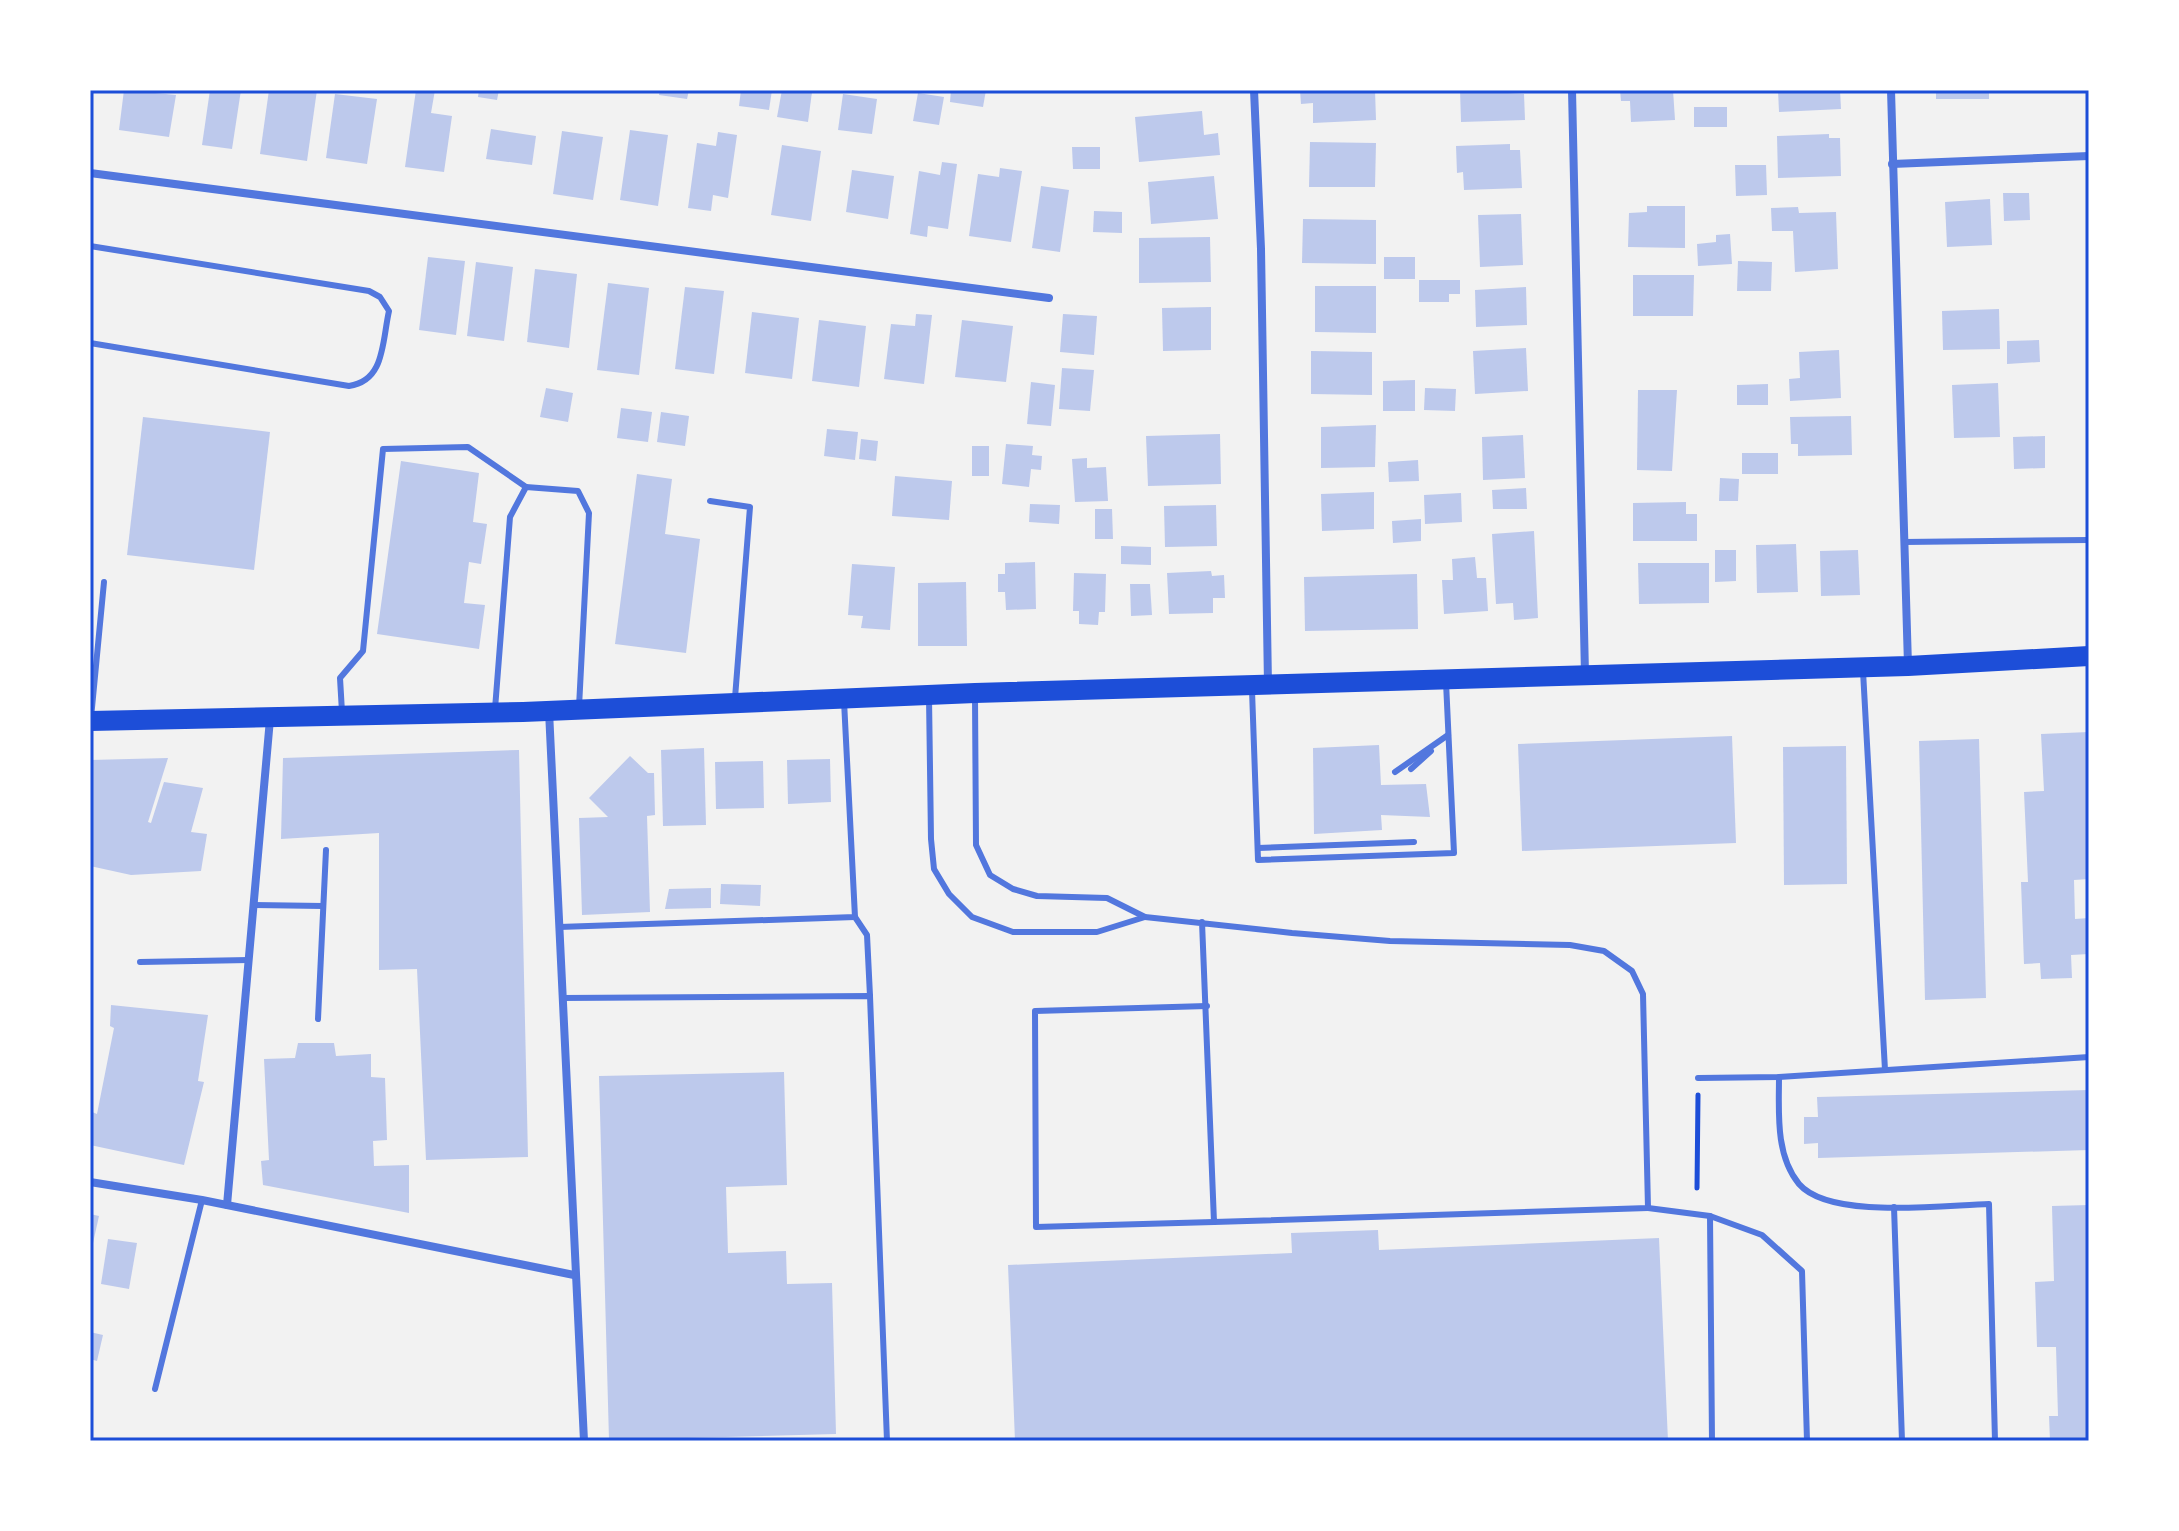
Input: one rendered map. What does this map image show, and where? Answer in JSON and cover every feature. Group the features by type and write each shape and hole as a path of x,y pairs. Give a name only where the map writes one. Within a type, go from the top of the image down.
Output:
{"main road":[{"path":"90,721 494,713 975,693 1908,666 2089,656"}],"street":[{"path":"1254,90 1261,249 1260,686"},
{"path":"1572,90 1585,675"},
{"path":"1891,90 1908,666"},
{"path":"1892,164 2089,156"},
{"path":"90,173 1049,298"},
{"path":"549,711 584,1441"},
{"path":"227,1205 270,719"},
{"path":"90,1182 202,1200 574,1275"}],"lane":[{"path":"90,246 369,291 380,297 389,311 376,374 365,384 349,386 90,343"},
{"path":"342,717 340,678 363,651 383,449 468,447 526,487 578,491 589,513 579,710"},
{"path":"494,713 510,517 526,487"},
{"path":"710,501 750,507 734,704"},
{"path":"1904,542 2089,540"},
{"path":"90,721 104,582"},
{"path":"1863,667 1885,1070"},
{"path":"1260,686 1258,860 1454,853 1446,680"},
{"path":"975,693 976,845 990,875 1013,889 1037,896 1107,898 1145,917 1348,938 1570,945 1604,951 1632,971 1643,994 1648,1208"},
{"path":"929,697 934,869 949,894 972,917 1013,932 1097,932 1145,917"},
{"path":"844,700 855,917 867,935 887,1441"},
{"path":"1411,769 1448,735"},
{"path":"1395,772 1448,735"},
{"path":"1258,848 1414,842"},
{"path":"318,1019 326,850"},
{"path":"254,905 323,906"},
{"path":"559,927 855,917"},
{"path":"1202,922 1214,1222"},
{"path":"140,962 249,960"},
{"path":"562,998 870,996"},
{"path":"1207,1006 1035,1011 1036,1227 1648,1208 1710,1216 1762,1235 1802,1271 1807,1441"},
{"path":"1698,1078 1779,1077 2089,1057"},
{"path":"1779,1077 1780,1141 1799,1184 1829,1201 1863,1208 1989,1204 1995,1441"},
{"path":"155,1389 202,1200"},
{"path":"1894,1207 1902,1441"},
{"path":"1710,1216 1712,1441"}],"path":[{"path":"1697,1188 1698,1078"}],"building":[{"path":"124,90 176,95 169,137 119,130"},
{"path":"210,90 241,90 232,149 202,145"},
{"path":"269,90 317,90 307,161 260,154"},
{"path":"416,90 435,90 431,113 452,116 444,172 405,167"},
{"path":"479,90 499,90 497,100 478,97"},
{"path":"660,90 689,90 687,99 659,95"},
{"path":"741,90 772,90 769,110 739,106"},
{"path":"782,90 812,92 808,122 777,117"},
{"path":"951,90 986,90 983,107 950,102"},
{"path":"1300,90 1375,90 1376,120 1313,123 1313,103 1301,104"},
{"path":"1460,90 1524,94 1525,120 1461,122"},
{"path":"1620,90 1673,90 1675,120 1631,122 1630,101 1621,101"},
{"path":"1778,90 1840,90 1841,109 1779,112"},
{"path":"1936,90 1989,90 1989,99 1936,99"},
{"path":"918,93 944,97 939,125 913,121"},
{"path":"335,94 377,99 367,164 326,158"},
{"path":"843,94 877,99 872,134 838,130"},
{"path":"1694,107 1727,107 1727,127 1694,127"},
{"path":"1202,111 1204,135 1218,133 1220,155 1139,162 1135,117"},
{"path":"491,129 536,136 532,165 486,159"},
{"path":"630,130 668,135 658,206 620,200"},
{"path":"562,131 603,137 593,200 553,194"},
{"path":"718,132 737,135 728,198 713,195 711,211 688,208 697,143 716,146"},
{"path":"1829,134 1829,138 1840,138 1841,176 1778,178 1777,136"},
{"path":"1310,142 1376,143 1375,187 1309,187"},
{"path":"1510,144 1510,150 1520,150 1522,188 1464,190 1463,172 1457,173 1456,146"},
{"path":"782,145 821,151 811,221 771,215"},
{"path":"1072,147 1100,147 1100,169 1073,169"},
{"path":"942,162 957,164 948,229 928,226 927,237 910,234 919,171 940,175"},
{"path":"1735,165 1766,165 1767,195 1736,196"},
{"path":"1000,168 1022,171 1011,242 969,236 978,174 999,177"},
{"path":"852,170 894,176 888,219 846,212"},
{"path":"1214,176 1218,219 1151,224 1148,182"},
{"path":"1041,186 1069,190 1060,252 1032,248"},
{"path":"2003,193 2029,193 2030,220 2004,221"},
{"path":"1990,199 1992,245 1947,247 1945,202"},
{"path":"1647,206 1685,206 1685,248 1628,247 1629,213 1647,212"},
{"path":"1798,207 1799,213 1836,212 1838,269 1795,272 1793,231 1772,231 1771,208"},
{"path":"1094,211 1122,212 1122,233 1093,232"},
{"path":"1521,214 1523,265 1480,267 1478,215"},
{"path":"1303,219 1376,220 1376,264 1302,263"},
{"path":"1730,234 1732,264 1698,266 1697,244 1716,242 1716,235"},
{"path":"1210,237 1211,282 1139,283 1139,238"},
{"path":"428,257 465,261 456,335 419,330"},
{"path":"1384,257 1415,257 1415,279 1384,279"},
{"path":"1738,261 1772,262 1771,291 1737,291"},
{"path":"476,262 513,267 504,341 467,336"},
{"path":"535,269 577,274 569,348 527,342"},
{"path":"1633,275 1694,275 1693,316 1633,316"},
{"path":"1419,280 1460,280 1460,294 1449,294 1449,302 1419,302"},
{"path":"608,283 649,288 639,375 597,370"},
{"path":"1315,286 1376,286 1376,333 1315,332"},
{"path":"685,287 724,291 714,374 675,369"},
{"path":"1526,287 1527,325 1476,327 1475,290"},
{"path":"1211,307 1211,350 1163,351 1162,308"},
{"path":"1999,309 2000,349 1943,350 1942,311"},
{"path":"752,312 799,318 792,379 745,373"},
{"path":"916,314 932,315 924,384 884,379 891,324 915,326"},
{"path":"1063,314 1097,316 1094,355 1060,352"},
{"path":"819,320 866,326 859,387 812,381"},
{"path":"962,320 1013,326 1006,382 955,377"},
{"path":"2039,340 2040,362 2007,364 2007,341"},
{"path":"1526,348 1528,391 1475,394 1473,351"},
{"path":"1839,350 1841,398 1790,401 1789,379 1800,378 1799,352"},
{"path":"1311,351 1372,352 1372,395 1311,394"},
{"path":"1062,368 1094,370 1090,411 1059,409"},
{"path":"1415,380 1415,411 1383,411 1383,381"},
{"path":"1031,382 1055,385 1051,426 1027,424"},
{"path":"1998,383 2000,437 1954,438 1952,385"},
{"path":"1768,384 1768,405 1737,405 1737,385"},
{"path":"546,388 573,393 568,422 540,417"},
{"path":"1425,388 1456,389 1455,411 1424,410"},
{"path":"1638,390 1677,390 1672,471 1637,470"},
{"path":"621,408 652,412 648,442 617,438"},
{"path":"661,412 689,416 685,446 657,442"},
{"path":"1851,416 1852,455 1798,456 1798,444 1791,444 1790,417"},
{"path":"143,417 270,432 254,570 127,555"},
{"path":"1376,425 1375,467 1321,468 1321,427"},
{"path":"827,429 858,432 855,460 824,456"},
{"path":"1220,434 1221,484 1148,486 1146,436"},
{"path":"1523,435 1525,478 1483,480 1482,437"},
{"path":"2045,436 2045,468 2014,469 2013,437"},
{"path":"861,439 878,441 876,461 859,459"},
{"path":"1006,444 1033,446 1032,455 1042,456 1041,470 1031,469 1029,487 1002,484"},
{"path":"972,446 989,446 989,476 972,476"},
{"path":"1742,453 1778,453 1778,474 1742,474"},
{"path":"1087,458 1087,468 1106,467 1108,501 1075,502 1072,459"},
{"path":"1418,460 1419,481 1389,482 1388,462"},
{"path":"401,461 479,473 473,522 487,524 481,564 469,562 464,603 485,605 479,649 377,634"},
{"path":"637,474 672,479 665,534 700,539 686,653 615,644"},
{"path":"895,476 952,481 949,520 892,516"},
{"path":"1720,478 1739,479 1738,501 1719,501"},
{"path":"1526,488 1527,509 1493,509 1492,490"},
{"path":"1374,492 1374,529 1322,531 1321,494"},
{"path":"1461,493 1462,522 1425,524 1424,495"},
{"path":"1686,502 1686,514 1697,514 1697,541 1633,541 1633,503"},
{"path":"1030,504 1060,505 1059,524 1029,522"},
{"path":"1216,505 1217,546 1165,547 1164,506"},
{"path":"1095,509 1112,509 1113,539 1095,539"},
{"path":"1421,519 1421,541 1393,543 1392,521"},
{"path":"1534,531 1538,618 1514,620 1513,603 1496,604 1492,534"},
{"path":"1796,544 1798,592 1757,593 1756,545"},
{"path":"1121,546 1151,547 1151,565 1121,564"},
{"path":"1715,550 1736,550 1736,581 1715,582"},
{"path":"1858,550 1860,595 1821,596 1820,551"},
{"path":"1475,557 1477,578 1486,578 1488,611 1444,614 1442,580 1453,580 1452,559"},
{"path":"1035,562 1036,609 1006,610 1005,592 998,592 998,574 1005,574 1005,563"},
{"path":"1638,563 1709,563 1709,603 1639,604"},
{"path":"852,564 895,567 890,630 861,628 863,616 848,615"},
{"path":"1211,571 1212,576 1224,575 1225,598 1213,598 1213,613 1169,614 1167,573"},
{"path":"1074,573 1106,574 1105,612 1099,612 1098,625 1079,624 1079,611 1073,611"},
{"path":"1417,574 1418,629 1305,631 1304,577"},
{"path":"966,582 967,646 918,646 918,583"},
{"path":"1130,584 1150,584 1152,615 1131,616"},
{"path":"2089,732 2089,879 2074,880 2075,919 2089,918 2089,954 2071,955 2072,978 2041,979 2040,963 2024,964 2021,882 2028,882 2024,792 2044,791 2041,734"},
{"path":"1732,736 1736,843 1522,851 1518,744"},
{"path":"1979,739 1986,998 1925,1000 1919,741"},
{"path":"1379,745 1381,785 1426,784 1430,817 1381,815 1382,830 1314,834 1313,748"},
{"path":"1846,746 1847,884 1784,885 1783,747"},
{"path":"704,748 706,825 663,826 661,750"},
{"path":"519,750 528,1157 426,1160 417,969 379,970 379,833 281,839 283,758"},
{"path":"630,756 648,773 654,773 655,815 647,816 650,912 582,915 579,818 608,817 589,798"},
{"path":"168,758 148,822 151,823 164,782 203,788 191,832 207,834 201,871 131,875 90,866 90,760"},
{"path":"830,759 831,802 788,804 787,760"},
{"path":"763,761 764,808 716,809 715,762"},
{"path":"721,884 761,885 760,906 720,904"},
{"path":"711,888 711,908 665,909 669,889"},
{"path":"111,1005 208,1015 198,1081 204,1082 184,1165 90,1145 92,1112 97,1114 114,1028 110,1026"},
{"path":"298,1043 334,1043 336,1056 371,1054 371,1077 385,1078 387,1140 373,1141 374,1166 409,1165 409,1213 263,1185 261,1161 269,1160 264,1059 295,1058"},
{"path":"784,1072 787,1185 726,1187 728,1253 786,1251 787,1284 832,1283 836,1434 609,1440 599,1076"},
{"path":"2089,1090 2089,1150 1818,1158 1818,1143 1804,1144 1804,1117 1818,1117 1817,1097"},
{"path":"2089,1205 2089,1441 2050,1441 2049,1416 2058,1416 2056,1347 2037,1347 2035,1282 2054,1281 2052,1206"},
{"path":"90,1214 99,1216 91,1252 90,1252"},
{"path":"1378,1230 1379,1250 1659,1238 1668,1441 1015,1441 1008,1265 1292,1253 1291,1233"},
{"path":"108,1239 137,1243 129,1289 101,1284"},
{"path":"90,1332 103,1335 97,1361 90,1359"}]}
